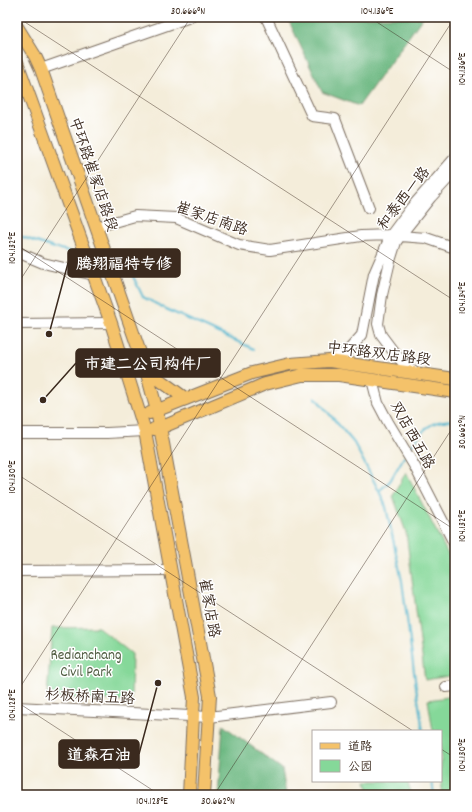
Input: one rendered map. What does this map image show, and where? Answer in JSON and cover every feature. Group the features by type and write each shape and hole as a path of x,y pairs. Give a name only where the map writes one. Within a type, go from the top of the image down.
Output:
{"main road":[{"name":"中环路崔家店路段","path":"17,27 35,56 41,69 146,370 160,428"},
{"path":"17,62 111,323 145,431 194,697 189,795"},
{"name":"中环路双店路段","path":"140,416 157,411 252,374 290,364 329,361 455,379"},
{"path":"146,370 186,399"},
{"name":"中环路双店路段","path":"145,431 160,428 265,384 302,375 339,375 455,392"},
{"name":"崔家店路","path":"160,428 210,696 204,795"}],"street":[{"path":"41,69 190,17"},
{"path":"266,17 312,116 335,119 369,208"},
{"name":"和泰西一路","path":"329,361 347,352 362,336 374,274 411,208 455,158"},
{"name":"和泰西一路","path":"420,375 404,365 381,335 378,324 382,294 396,242 396,236 455,170"},
{"name":"崔家店南路","path":"96,227 135,216 176,218 240,245 270,250 361,236 426,238 455,248"},
{"path":"17,252 42,263 93,272"},
{"path":"17,324 111,323"},
{"name":"双店西五路","path":"372,380 378,403 415,467 455,546"},
{"path":"17,433 107,433 145,431"},
{"path":"17,571 170,570"},
{"path":"209,717 330,702"},
{"name":"杉板桥南五路","path":"17,707 209,717"}],"green space":[{"path":"287,17 423,17 359,106 322,92"},
{"path":"406,472 455,568 455,675 425,680 406,532 393,496"},
{"name":"Redianchang Civil Park","path":"98,627 132,654 131,701 47,697 52,628"},
{"path":"455,696 455,795 443,795 441,782 442,730 433,730 428,700"},
{"path":"223,725 282,769 286,795 218,795"},
{"path":"366,782 407,782 412,795 370,795"}],"waterway":[{"path":"17,235 51,247 81,254"},
{"path":"91,256 103,259"},
{"path":"113,261 127,264 143,297 254,349"},
{"path":"315,397 354,443 386,507 402,581 423,730"},
{"path":"408,450 417,437 433,424 446,421 455,421"},
{"path":"379,491 390,481 404,457"},
{"path":"432,782 434,795"}],"place":[{"name":"腾翔福特专修","path":"49,334"},
{"name":"市建二公司构件厂","path":"43,400"},
{"name":"道森石油","path":"158,683"}]}
